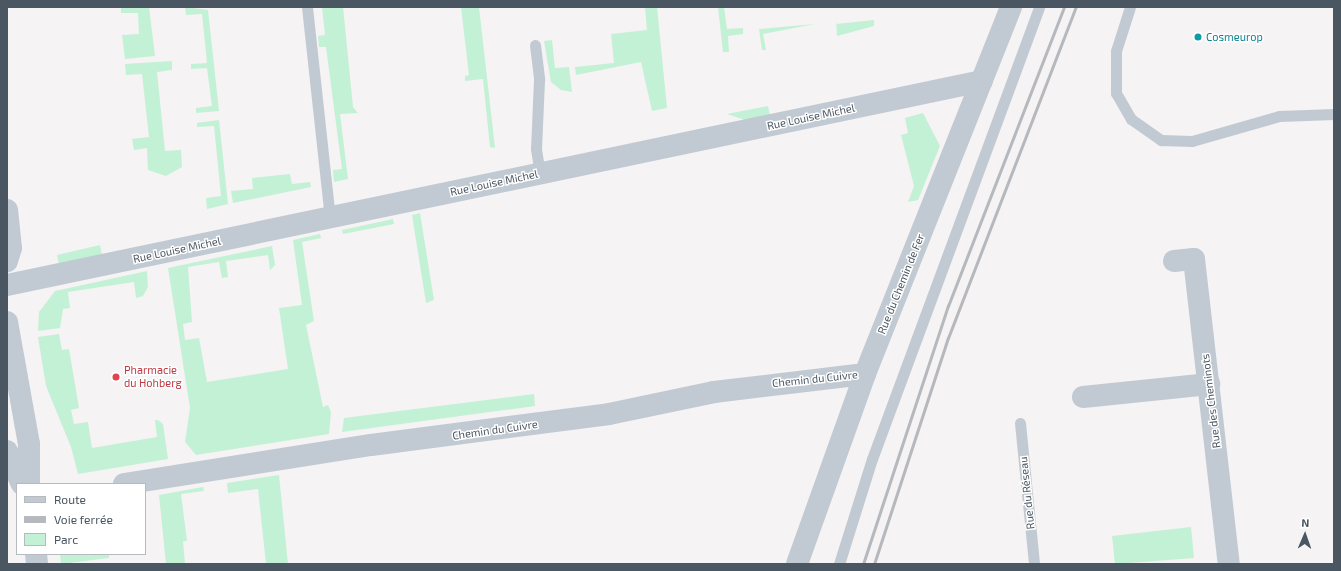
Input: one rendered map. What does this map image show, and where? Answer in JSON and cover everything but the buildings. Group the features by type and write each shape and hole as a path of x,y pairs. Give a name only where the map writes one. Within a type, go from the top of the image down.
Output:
{"street":[{"name":"Rue du Chemin de Fer","path":"796,564 865,374 1011,7"},
{"name":"Rue Louise Michel","path":"7,285 982,82"},
{"path":"7,210 11,248 7,261"},
{"name":"Rue des Cheminots","path":"1174,261 1194,259 1229,564"},
{"path":"7,322 29,444 29,483"},
{"name":"Chemin du Cuivre","path":"130,483 371,446 609,414 714,392 865,374"},
{"path":"1083,397 1209,384"},
{"path":"7,451 22,483"}],"lane":[{"path":"307,7 330,218"},
{"path":"839,564 872,459 1039,7"},
{"path":"1130,7 1116,51 1116,93 1131,119 1161,140 1192,141 1279,116 1334,114"},
{"path":"535,45 539,80 536,149 540,174"},
{"name":"Rue du Réseau","path":"1020,423 1034,564"}],"green space":[{"path":"121,7 149,7 155,56 125,59 122,35 139,34 138,13 121,13"},
{"path":"185,7 208,10 219,111 196,113 196,108 212,106 207,68 191,69 191,64 207,63 202,14 186,15"},
{"path":"322,7 343,7 353,107 358,113 340,114 348,179 334,182 333,170 342,169 326,47 319,47 318,36 325,35"},
{"path":"461,7 479,7 495,148 490,147 483,79 465,81 465,76 469,75"},
{"path":"645,7 657,7 667,108 652,111 641,62 576,75 575,67 614,63 611,34 647,30"},
{"path":"718,7 724,7 727,29 743,28 743,34 728,36 729,52 723,52"},
{"path":"874,20 874,26 837,36 836,24"},
{"path":"815,24 763,34 766,50 762,50 759,29"},
{"path":"552,40 555,68 569,67 572,92 561,90 551,82 544,41"},
{"path":"172,61 172,70 157,72 165,151 181,150 182,167 166,176 148,170 147,148 134,150 132,139 149,137 142,74 126,75 125,64"},
{"path":"768,106 770,115 745,120 727,114"},
{"path":"923,113 940,146 918,200 908,202 914,186 901,135 908,133 905,118"},
{"path":"219,120 228,204 207,209 206,198 221,196 214,126 197,127 197,123"},
{"path":"290,174 292,184 310,182 311,187 233,203 231,191 253,189 252,178"},
{"path":"420,213 434,300 426,303 412,215"},
{"path":"393,219 394,224 343,234 342,230"},
{"path":"320,234 321,238 302,242 314,321 306,325 323,407 328,405 331,412 329,434 196,455 185,442 190,408 168,268 272,246 275,265 270,270 268,255 226,261 228,277 222,278 219,262 188,267 192,322 183,324 185,340 199,338 207,382 288,369 279,308 302,305 293,240"},
{"path":"100,245 102,255 59,264 57,255"},
{"path":"147,271 148,287 143,296 136,298 134,282 68,292 70,308 63,309 60,328 38,331 39,312 55,291"},
{"path":"59,334 62,350 69,349 79,408 71,410 74,424 88,422 92,448 157,437 155,420 158,420 163,424 168,459 78,474 71,447 46,386 38,337"},
{"path":"534,394 535,406 342,432 344,418"},
{"path":"279,475 288,564 266,564 258,489 228,493 227,483"},
{"path":"203,487 204,491 181,494 187,541 183,541 185,564 166,564 159,495"},
{"path":"1191,527 1194,558 1115,564 1112,536"},
{"path":"60,555 109,555 109,558 61,564"}],"railway":[{"path":"863,564 948,306 1064,7"},
{"path":"874,564 948,338 1076,7"}],"place":[{"name":"Cosmeurop","path":"1198,37"},
{"name":"Pharmacie du Hohberg","path":"116,377"}]}
